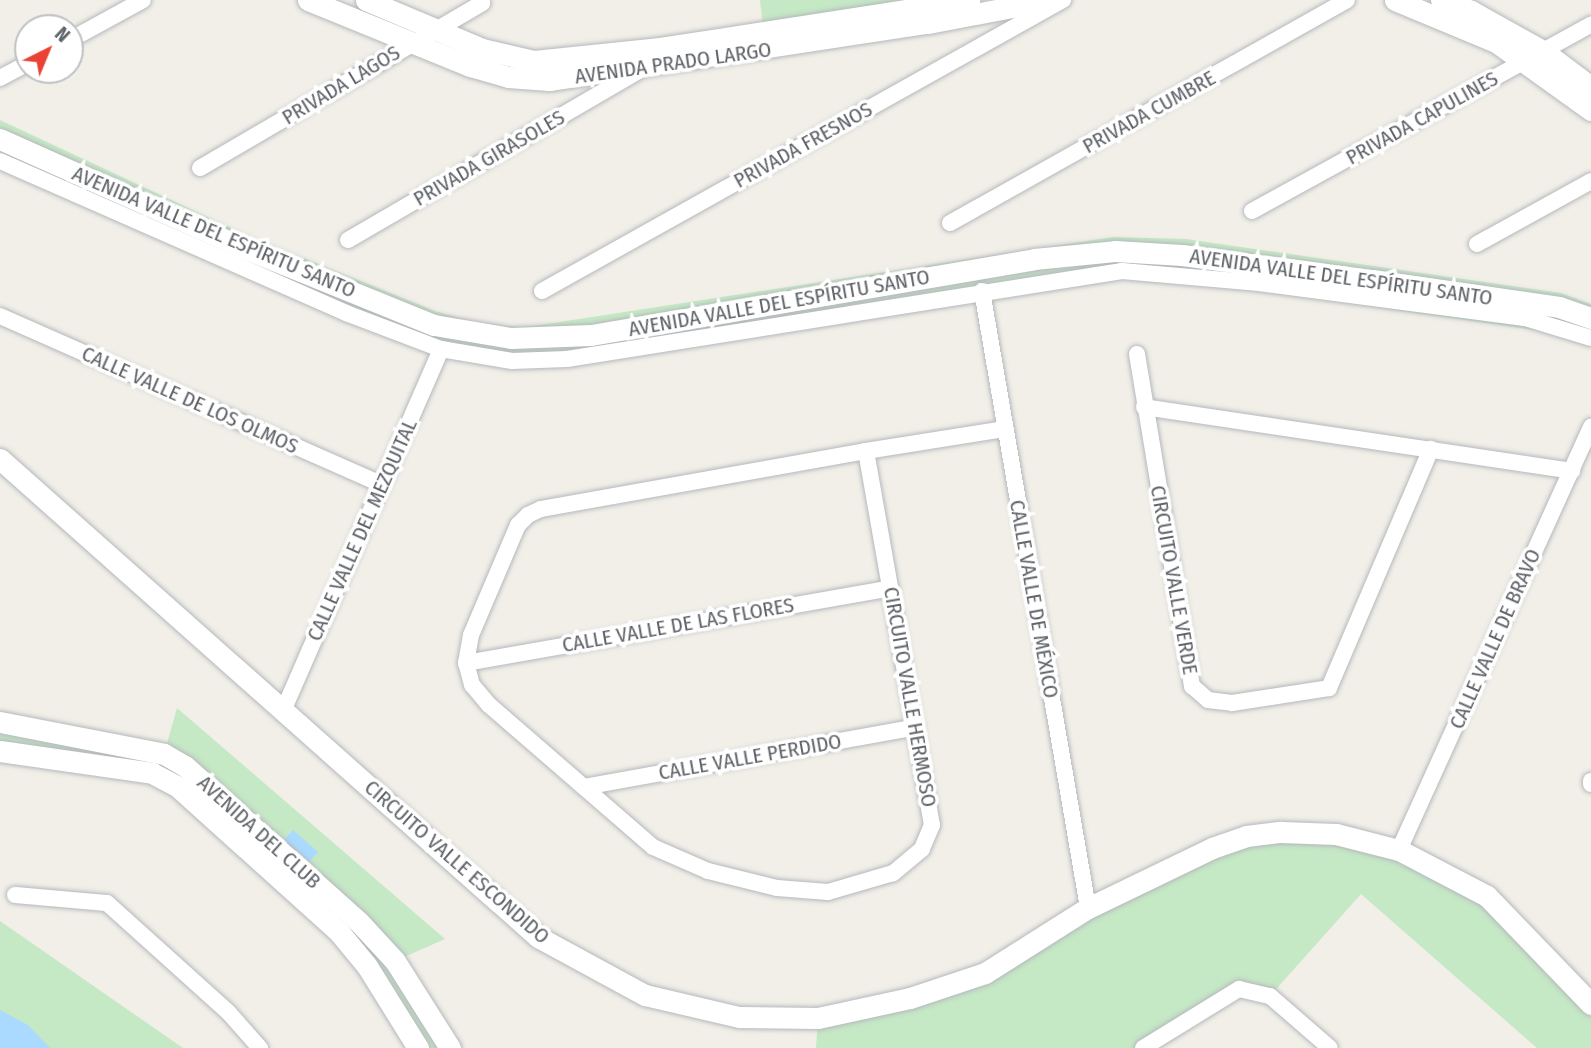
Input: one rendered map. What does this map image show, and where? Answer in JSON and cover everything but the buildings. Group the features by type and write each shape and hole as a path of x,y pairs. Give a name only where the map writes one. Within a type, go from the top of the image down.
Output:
{"street":[{"path":"84,32 143,0"},
{"name":"AVENIDA PRADO LARGO","path":"308,0 411,44 508,77 549,80 642,69 972,8"},
{"name":"AVENIDA PRADO LARGO","path":"366,0 482,49 534,61 1049,0"},
{"name":"PRIVADA FRESNOS","path":"542,291 1063,0"},
{"name":"PRIVADA CUMBRE","path":"950,223 1348,0"},
{"path":"1395,0 1535,56 1591,110"},
{"path":"1441,0 1471,11 1535,56 1591,87"},
{"name":"PRIVADA LAGOS","path":"200,168 482,3"},
{"path":"972,8 986,26 989,41"},
{"name":"PRIVADA CAPULINES","path":"1252,211 1591,25"},
{"name":"PRIVADA GIRASOLES","path":"348,240 642,69 660,48"},
{"name":"AVENIDA VALLE DEL ESPÍRITU SANTO","path":"0,139 239,246 434,324 511,338 592,335 1034,259 1115,251 1182,255 1399,284 1559,307 1591,318"},
{"path":"0,161 346,313 441,349 512,361 567,359 982,290 1122,271 1172,274 1525,318 1591,338"},
{"path":"1477,244 1591,181"},
{"name":"CALLE VALLE DE MÉXICO","path":"982,290 1088,908"},
{"name":"CALLE VALLE DE LOS OLMOS","path":"0,316 381,484"},
{"name":"CALLE VALLE DEL MEZQUITAL","path":"283,711 441,349"},
{"name":"CIRCUITO VALLE VERDE","path":"1137,354 1192,686 1208,700 1232,703 1329,688 1431,449"},
{"path":"1144,407 1572,471"},
{"name":"CALLE VALLE DE BRAVO","path":"1399,850 1591,427"},
{"path":"466,663 471,635 518,525 528,515 866,451 1005,429"},
{"name":"CIRCUITO VALLE HERMOSO","path":"466,663 472,685 489,705 653,847 708,871 777,888 828,892 893,873 922,849 932,825 866,451"},
{"name":"CIRCUITO VALLE ESCONDIDO","path":"0,460 538,937 645,995 740,1017 818,1018 910,998 985,973 1088,908 1246,836 1336,834 1399,850 1487,896 1591,1004"},
{"name":"CALLE VALLE DE LAS FLORES","path":"466,663 890,588"},
{"name":"AVENIDA DEL CLUB","path":"0,722 164,754 339,932 367,966 418,1048"},
{"name":"CALLE VALLE PERDIDO","path":"584,787 916,727"},
{"name":"AVENIDA DEL CLUB","path":"0,751 152,773 203,796 385,951 450,1048"},
{"path":"15,895 107,903 229,1013 260,1048"},
{"path":"1143,1048 1239,989 1270,996 1330,1048"}],"green space":[{"path":"760,0 968,0 764,36"},
{"path":"0,120 242,233 435,311 483,325 527,327 1113,237 1186,239 1561,293 1591,304 1591,338 1122,271 567,359 441,349 0,161"},
{"path":"177,708 445,939 395,961 450,1048 418,1048 367,966 178,787 0,751 0,722 164,754"},
{"path":"1336,834 1487,896 1591,1004 1591,1048 1537,1048 1361,894 1270,996 1239,989 1143,1048 816,1048 818,1018 985,973 1212,848"},
{"path":"0,921 183,1048 0,1048"}],"water":[{"path":"293,830 318,852 308,863 284,840"},
{"path":"0,1010 28,1025 50,1048 0,1048"}]}
